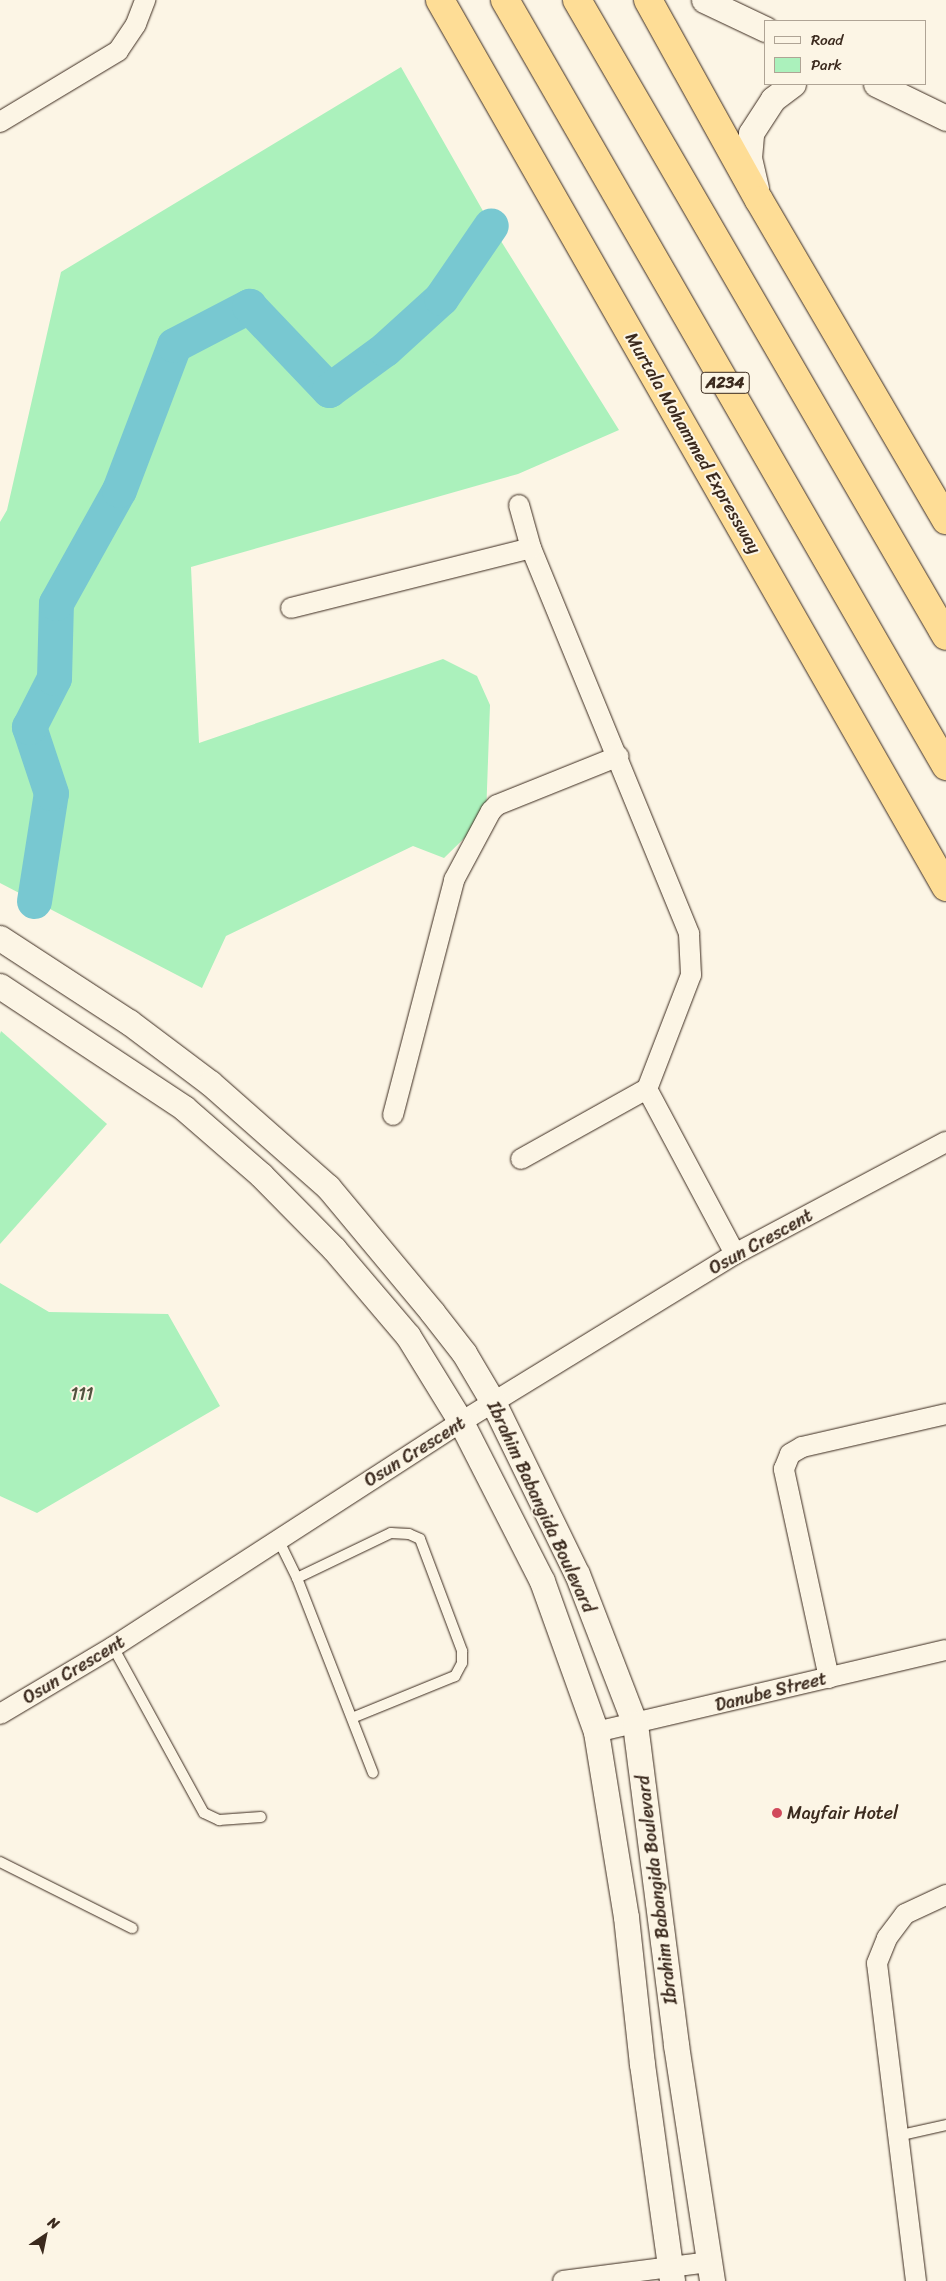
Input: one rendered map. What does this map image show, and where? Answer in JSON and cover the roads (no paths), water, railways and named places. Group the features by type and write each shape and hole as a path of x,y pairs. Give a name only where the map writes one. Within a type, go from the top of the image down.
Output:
{"highway":[{"name":"Murtala Mohammed Expressway","path":"440,0 946,887"},
{"name":"A234","path":"505,0 946,766"},
{"path":"577,0 946,636"},
{"path":"648,0 759,200 946,520"}],"street":[{"path":"0,122 118,51 136,24 144,0"},
{"path":"704,0 764,30"},
{"path":"759,200 749,158 751,133 773,99 792,85"},
{"path":"878,85 946,118"},
{"path":"519,506 531,548 619,756 689,934 692,975 647,1089 521,1159"},
{"path":"291,608 531,548"},
{"path":"393,1115 454,880 491,812 498,805 619,756"},
{"name":"Ibrahim Babangida Boulevard","path":"0,938 129,1022 203,1078 328,1187 464,1353 493,1402 577,1574 635,1724 676,2044 711,2272"},
{"name":"Ibrahim Babangida Boulevard","path":"0,986 184,1108 261,1175 334,1249 408,1336 461,1422 542,1581 596,1732 626,1917 642,2064 671,2274"},
{"path":"647,1089 736,1254"},
{"name":"Osun Crescent","path":"0,1714 113,1647 493,1402 736,1254 944,1140"},
{"path":"829,1678 784,1469 790,1454 802,1447 946,1414"},
{"name":"Danube Street","path":"596,1732 946,1650"},
{"path":"916,2281 877,1963 887,1938 905,1914 946,1895"},
{"path":"563,2281 711,2272"}],"lane":[{"path":"297,1578 392,1533 409,1534 420,1539 462,1651 462,1663 455,1676 352,1718"},
{"path":"278,1539 297,1578 373,1773"},
{"path":"113,1647 204,1813 219,1820 261,1817"},
{"path":"0,1862 132,1928"},
{"path":"897,2136 946,2125"}],"waterway":[{"path":"34,901 51,793 29,727 54,678 56,603 119,490 174,345 249,306 329,390 385,349 441,298 491,225"}],"place":[{"name":"Mayfair Hotel","path":"777,1813"}],"park label":[{"name":"111","path":"82,1394"}]}
